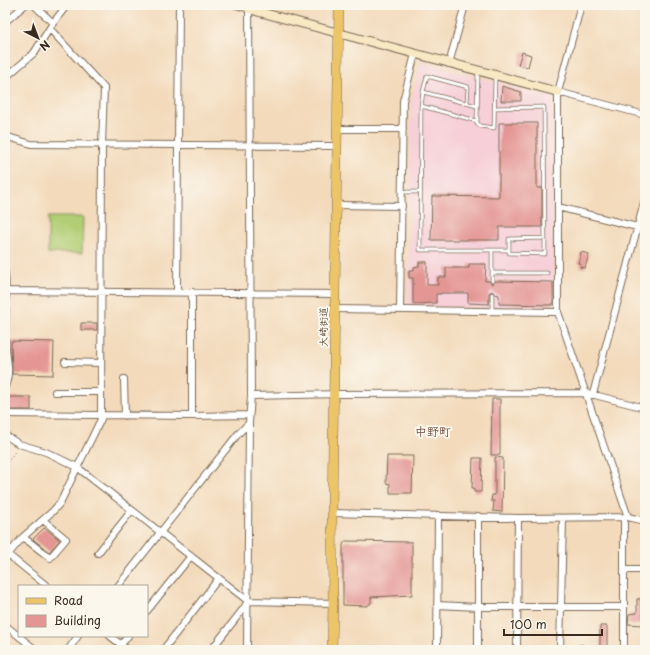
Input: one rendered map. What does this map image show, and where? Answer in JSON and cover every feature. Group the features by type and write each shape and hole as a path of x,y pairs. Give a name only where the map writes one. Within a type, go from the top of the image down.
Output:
{"main road":[{"name":"大崎街道","path":"332,650 334,294 339,5"}],"street":[{"path":"5,22 25,5"},
{"path":"34,5 53,23"},
{"path":"5,78 34,53 53,23 67,5"},
{"path":"177,292 179,5"},
{"path":"236,5 249,7 338,34 449,64 645,115"},
{"path":"449,64 465,5"},
{"path":"580,5 558,92 558,312 590,394 626,517 624,570 624,650"},
{"path":"247,650 250,396 249,7"},
{"path":"46,585 6,555 60,503 101,415 102,145 104,88 50,29"},
{"path":"400,310 403,101 415,54"},
{"path":"337,129 403,129"},
{"path":"5,136 31,144 337,146"},
{"path":"590,394 645,199"},
{"path":"336,205 402,206"},
{"path":"558,207 645,229"},
{"path":"5,273 5,339 8,369 8,378 5,386"},
{"path":"6,291 334,294"},
{"path":"192,292 192,416"},
{"path":"334,309 558,312"},
{"path":"65,362 101,363"},
{"path":"124,379 125,416"},
{"path":"55,392 101,392"},
{"path":"250,396 334,394 590,394 645,408"},
{"path":"5,414 125,416 249,415"},
{"path":"119,585 238,434 249,423"},
{"path":"5,435 19,444 46,452 77,467 248,601 333,603"},
{"path":"98,553 132,510"},
{"path":"332,513 518,518 626,517 645,521"},
{"path":"437,650 438,515"},
{"path":"478,516 478,650"},
{"path":"517,650 518,518"},
{"path":"560,650 563,518"},
{"path":"23,537 50,558 66,539 43,520"},
{"path":"148,610 191,556"},
{"path":"624,570 645,570"},
{"path":"163,650 219,578"},
{"path":"211,650 248,601"},
{"path":"437,605 478,607 624,607"},
{"path":"5,625 18,635"},
{"path":"20,637 36,650"},
{"path":"68,650 77,637"},
{"path":"111,637 128,650"},
{"path":"117,650 127,637"}],"lane":[{"path":"478,71 477,121 480,126 494,128 495,76"},
{"path":"467,103 468,87 427,76 421,106 420,250 509,250"},
{"path":"423,92 477,106"},
{"path":"421,106 477,121"},
{"path":"494,108 544,107 544,238 544,254 509,253 509,239 544,238"},
{"path":"402,192 420,192"},
{"path":"492,250 492,281"},
{"path":"492,273 547,273"},
{"path":"492,294 492,311"}],"path":[{"path":"5,466 19,444"}],"shaded area":[{"path":"421,62 553,98 554,306 551,308 408,307 411,103"}],"green space":[{"path":"48,217 83,217 82,253 48,253"}],"building":[{"path":"522,52 531,55 528,67 518,65"},
{"path":"502,86 521,92 521,101 501,101"},
{"path":"499,123 537,123 537,188 542,188 542,227 499,227 499,240 431,240 432,196 499,197"},
{"path":"581,252 589,254 585,268 580,267 581,264 578,263"},
{"path":"419,262 427,262 427,285 438,285 438,277 446,277 446,268 469,268 469,264 486,264 485,281 489,281 492,284 495,281 553,282 553,305 499,304 499,295 492,291 489,293 489,304 468,303 468,293 441,293 436,294 436,303 413,304 413,278 409,278 409,271 414,271 414,267 419,266"},
{"path":"81,323 97,323 97,330 81,330"},
{"path":"11,341 54,342 53,375 12,374"},
{"path":"5,397 31,397 31,410 5,410"},
{"path":"492,399 500,399 500,455 491,455"},
{"path":"387,456 413,456 412,493 390,493 390,484 386,483"},
{"path":"495,457 503,458 502,512 493,511 494,501 491,501 492,495 495,495"},
{"path":"473,458 482,458 481,492 474,492 474,488 472,488"},
{"path":"44,528 59,539 59,541 49,552 33,539"},
{"path":"345,541 412,542 412,595 371,597 371,603 367,606 343,605 343,545"},
{"path":"637,599 643,599 643,625 628,624 629,614 637,613"},
{"path":"600,626 607,626 607,650 600,650"}],"district":[{"name":"中野町","path":"433,432"}]}
